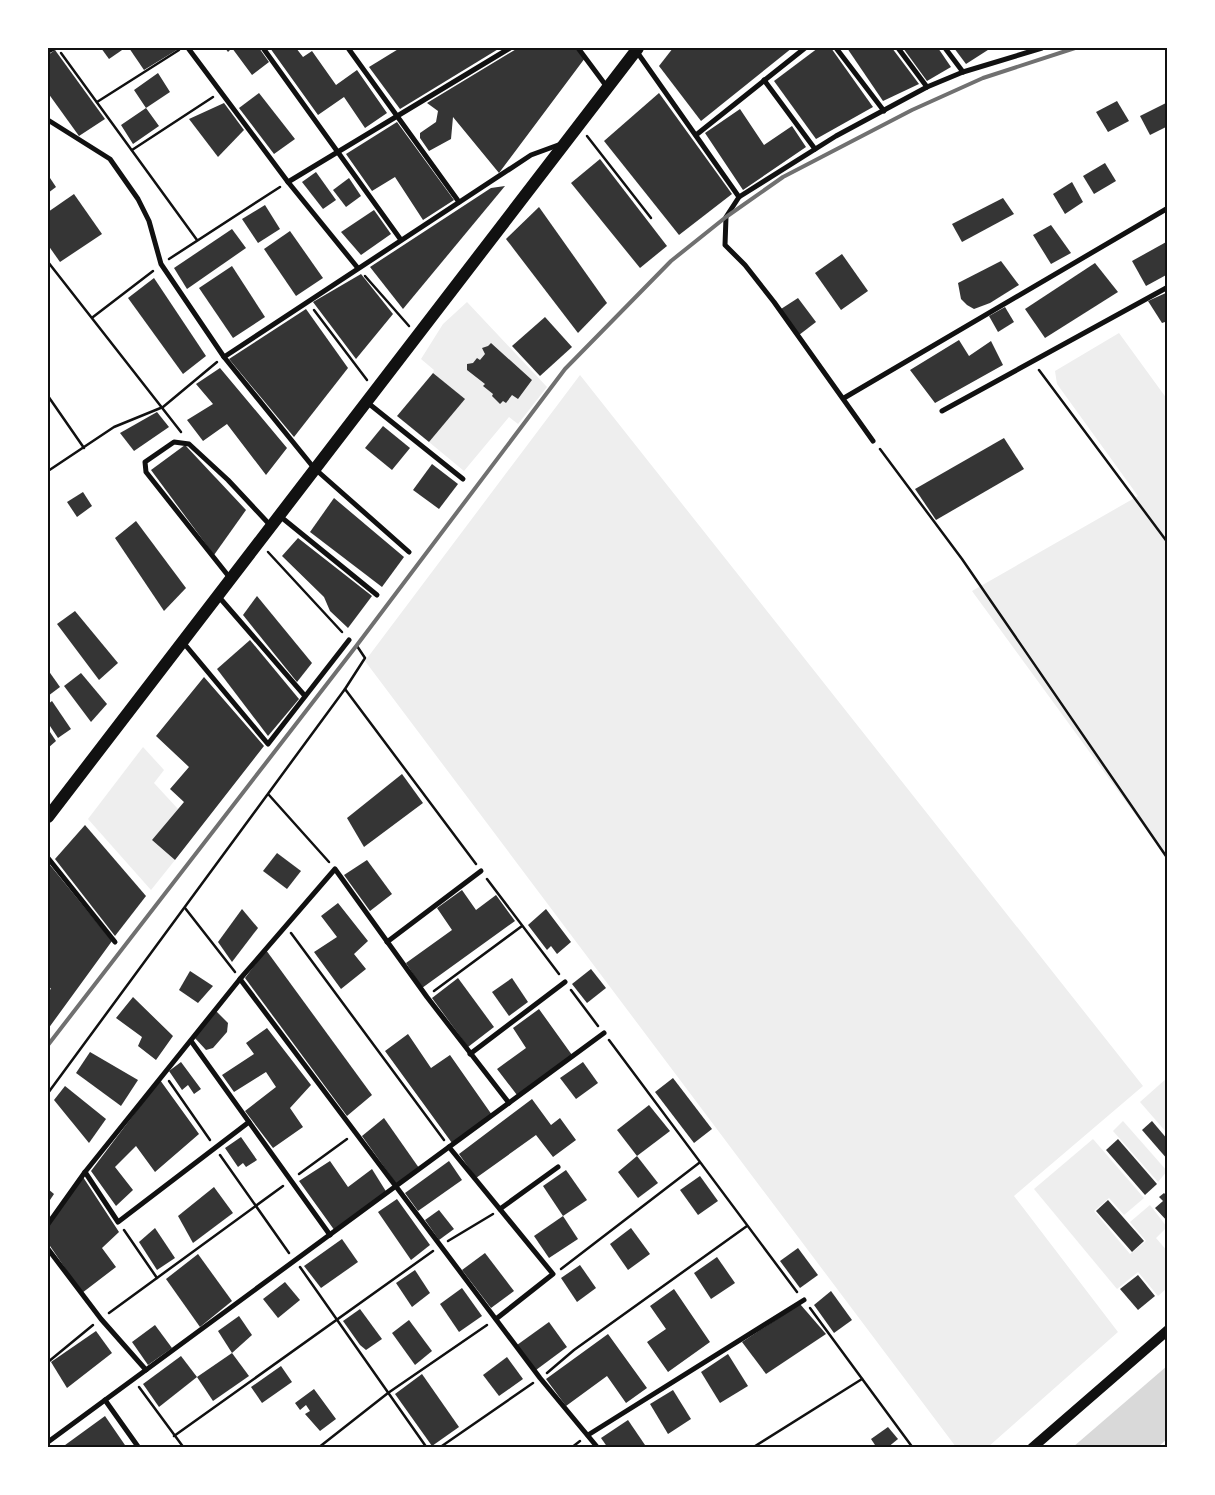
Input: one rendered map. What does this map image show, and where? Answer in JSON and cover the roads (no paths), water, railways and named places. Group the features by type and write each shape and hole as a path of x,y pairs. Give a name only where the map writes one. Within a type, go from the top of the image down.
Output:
{"main road":[{"path":"48,817 416,334 637,49"},
{"path":"1032,1448 1168,1330"}],"street":[{"path":"48,51 54,48"},
{"path":"188,48 288,182 358,267"},
{"path":"263,48 401,240"},
{"path":"349,48 459,202"},
{"path":"288,182 339,153 510,48"},
{"path":"578,48 607,87"},
{"path":"696,135 805,48"},
{"path":"836,48 884,111"},
{"path":"898,48 927,87"},
{"path":"945,48 963,72"},
{"path":"874,441 745,264 726,245 726,217 739,197 815,149 927,87 1027,49 1042,48"},
{"path":"637,49 739,197"},
{"path":"764,80 815,149"},
{"path":"48,120 110,159 138,199 149,221 161,264 224,357 314,468 409,552"},
{"path":"224,357 358,267 531,155 564,143"},
{"path":"844,398 1168,208"},
{"path":"942,411 1168,287"},
{"path":"365,401 463,478"},
{"path":"230,578 144,468 145,462 174,442 188,444 274,520 377,595"},
{"path":"217,595 305,696"},
{"path":"182,641 268,744 349,640"},
{"path":"48,858 115,942"},
{"path":"48,1224 85,1172 240,979 335,869 387,942 509,1104"},
{"path":"387,942 482,871"},
{"path":"240,979 540,1378 598,1448"},
{"path":"470,1054 565,982"},
{"path":"48,1442 604,1033"},
{"path":"191,1041 330,1235"},
{"path":"85,1172 118,1222 249,1122"},
{"path":"449,1147 554,1274 496,1319"},
{"path":"500,1209 558,1167"},
{"path":"48,1249 101,1319 146,1370"},
{"path":"588,1434 804,1300"},
{"path":"105,1400 139,1448"}],"railway":[{"path":"48,1045 357,645 565,369 671,261 726,217 783,177 912,110 983,78 1075,48"}]}
